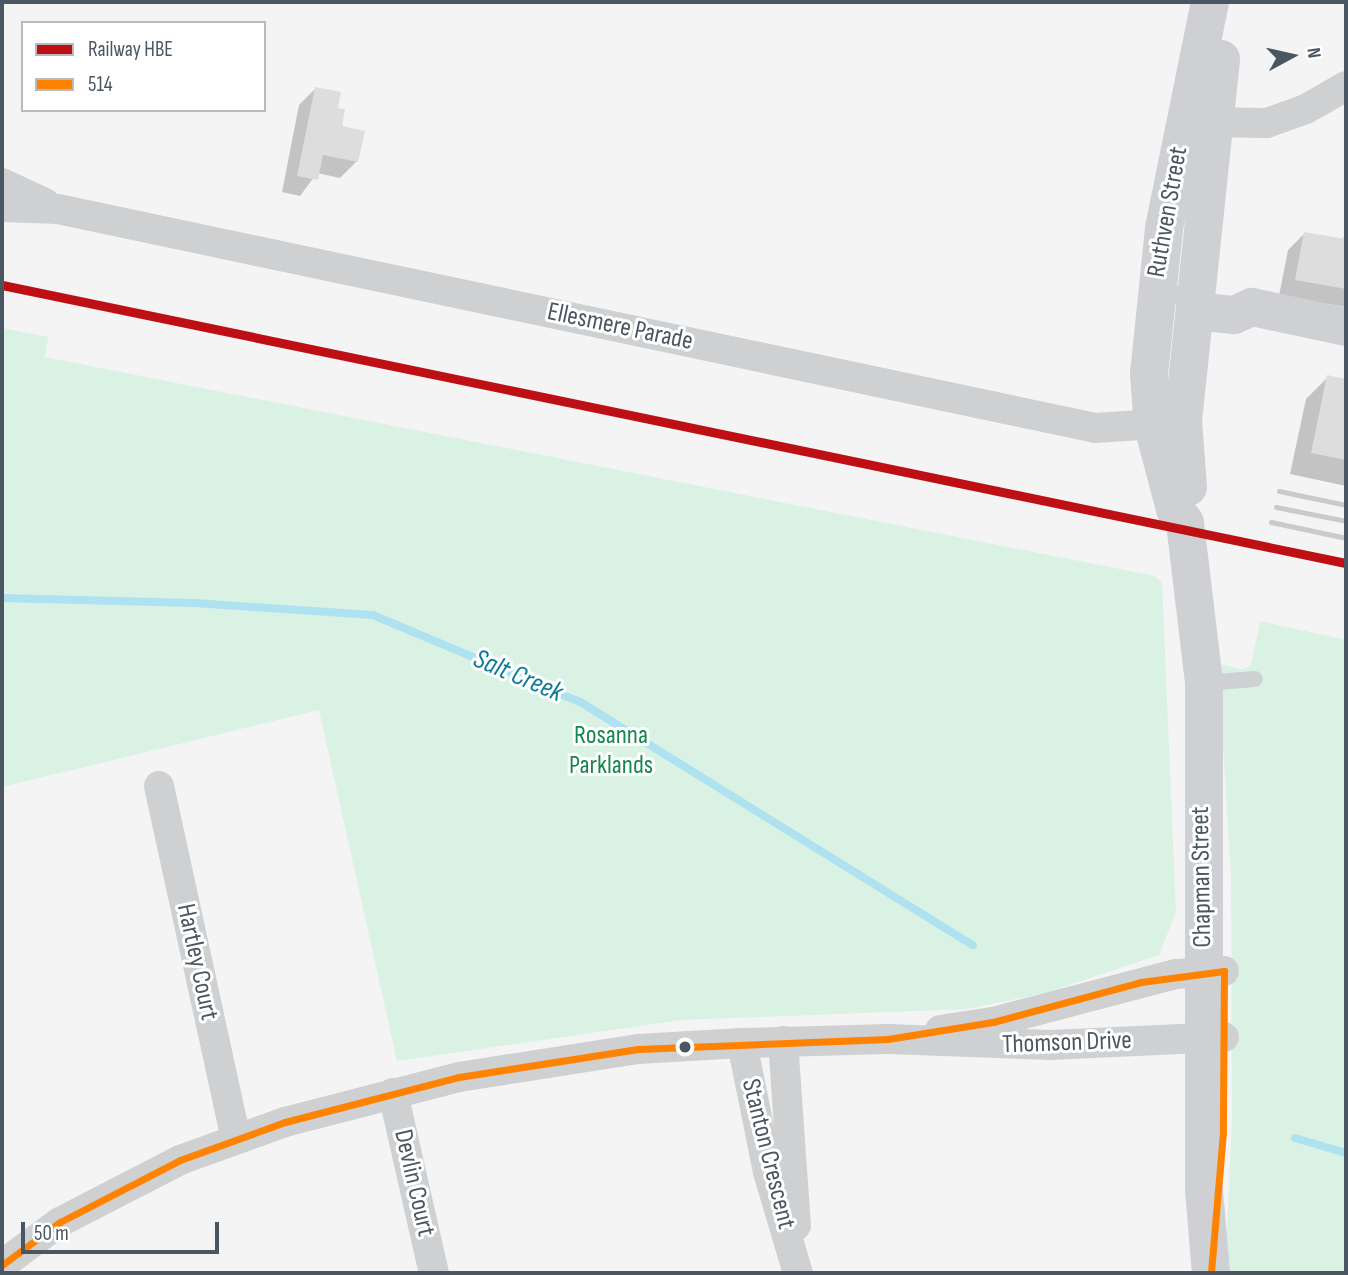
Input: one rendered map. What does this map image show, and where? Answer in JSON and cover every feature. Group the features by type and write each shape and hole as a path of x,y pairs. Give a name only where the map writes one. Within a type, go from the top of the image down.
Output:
{"street":[{"name":"Ruthven Street","path":"1168,424 1193,297 1198,123 1210,2"},
{"name":"Ruthven Street","path":"1168,424 1149,374 1154,295 1226,26 1225,2"},
{"path":"1198,123 1267,122 1306,109 1346,86"},
{"path":"2,156 2,163"},
{"path":"2,184 2,197"},
{"name":"Ellesmere Parade","path":"2,184 58,209"},
{"name":"Ellesmere Parade","path":"2,207 58,209 1096,428 1168,424"},
{"path":"1154,295 1193,297 1205,288 1225,289 1238,292 1252,307 1346,327"},
{"name":"Chapman Street","path":"1168,424 1190,507 1185,523 1204,682 1214,1037 1204,1190 1211,1235 1211,1273"},
{"name":"Hartley Court","path":"159,786 236,1139"},
{"name":"Thomson Drive","path":"888,1039 988,1023 1141,982 1213,971"},
{"name":"Thomson Drive","path":"15,1264 60,1222 128,1184 236,1139 393,1093 571,1058 783,1041 888,1039 995,1046 1214,1037"},
{"name":"Stanton Crescent","path":"783,1041 798,1269"},
{"name":"Stanton Crescent","path":"742,1043 768,1172 798,1269"},
{"name":"Devlin Court","path":"393,1093 434,1273"}],"lane":[{"path":"1204,682 1255,679"}],"green space":[{"name":"Rosanna Parklands","path":"2,328 48,337 45,357 1155,576 1162,582 1176,912 1159,955 1045,993 967,1009 681,1020 397,1061 319,710 2,787"},
{"path":"1260,621 1346,640 1346,1273 1225,1273 1232,1121 1231,875 1218,664 1242,669 1251,665"}],"building":[{"path":"315,87 341,92 338,108 345,109 342,126 365,131 358,162 323,155 318,180 297,176"},
{"path":"1304,232 1346,239 1346,289 1295,280"},
{"path":"1327,375 1346,379 1346,460 1311,453"}],"waterway":[{"name":"Salt Creek","path":"2,598 195,603 373,615 582,703 973,945"},
{"name":"Salt Creek","path":"1295,1138 1346,1153"}],"railway":[{"path":"1279,491 1346,505"},
{"path":"1276,507 1346,521"},
{"path":"1271,522 1346,538"}],"rail line":[{"name":"HBE","path":"2,285 1346,563"}],"transit line":[{"name":"514","path":"2,1265 60,1222 180,1160 285,1122 459,1077 638,1049 888,1039 993,1022 1141,982 1224,971 1223,1132 1211,1273"}]}
